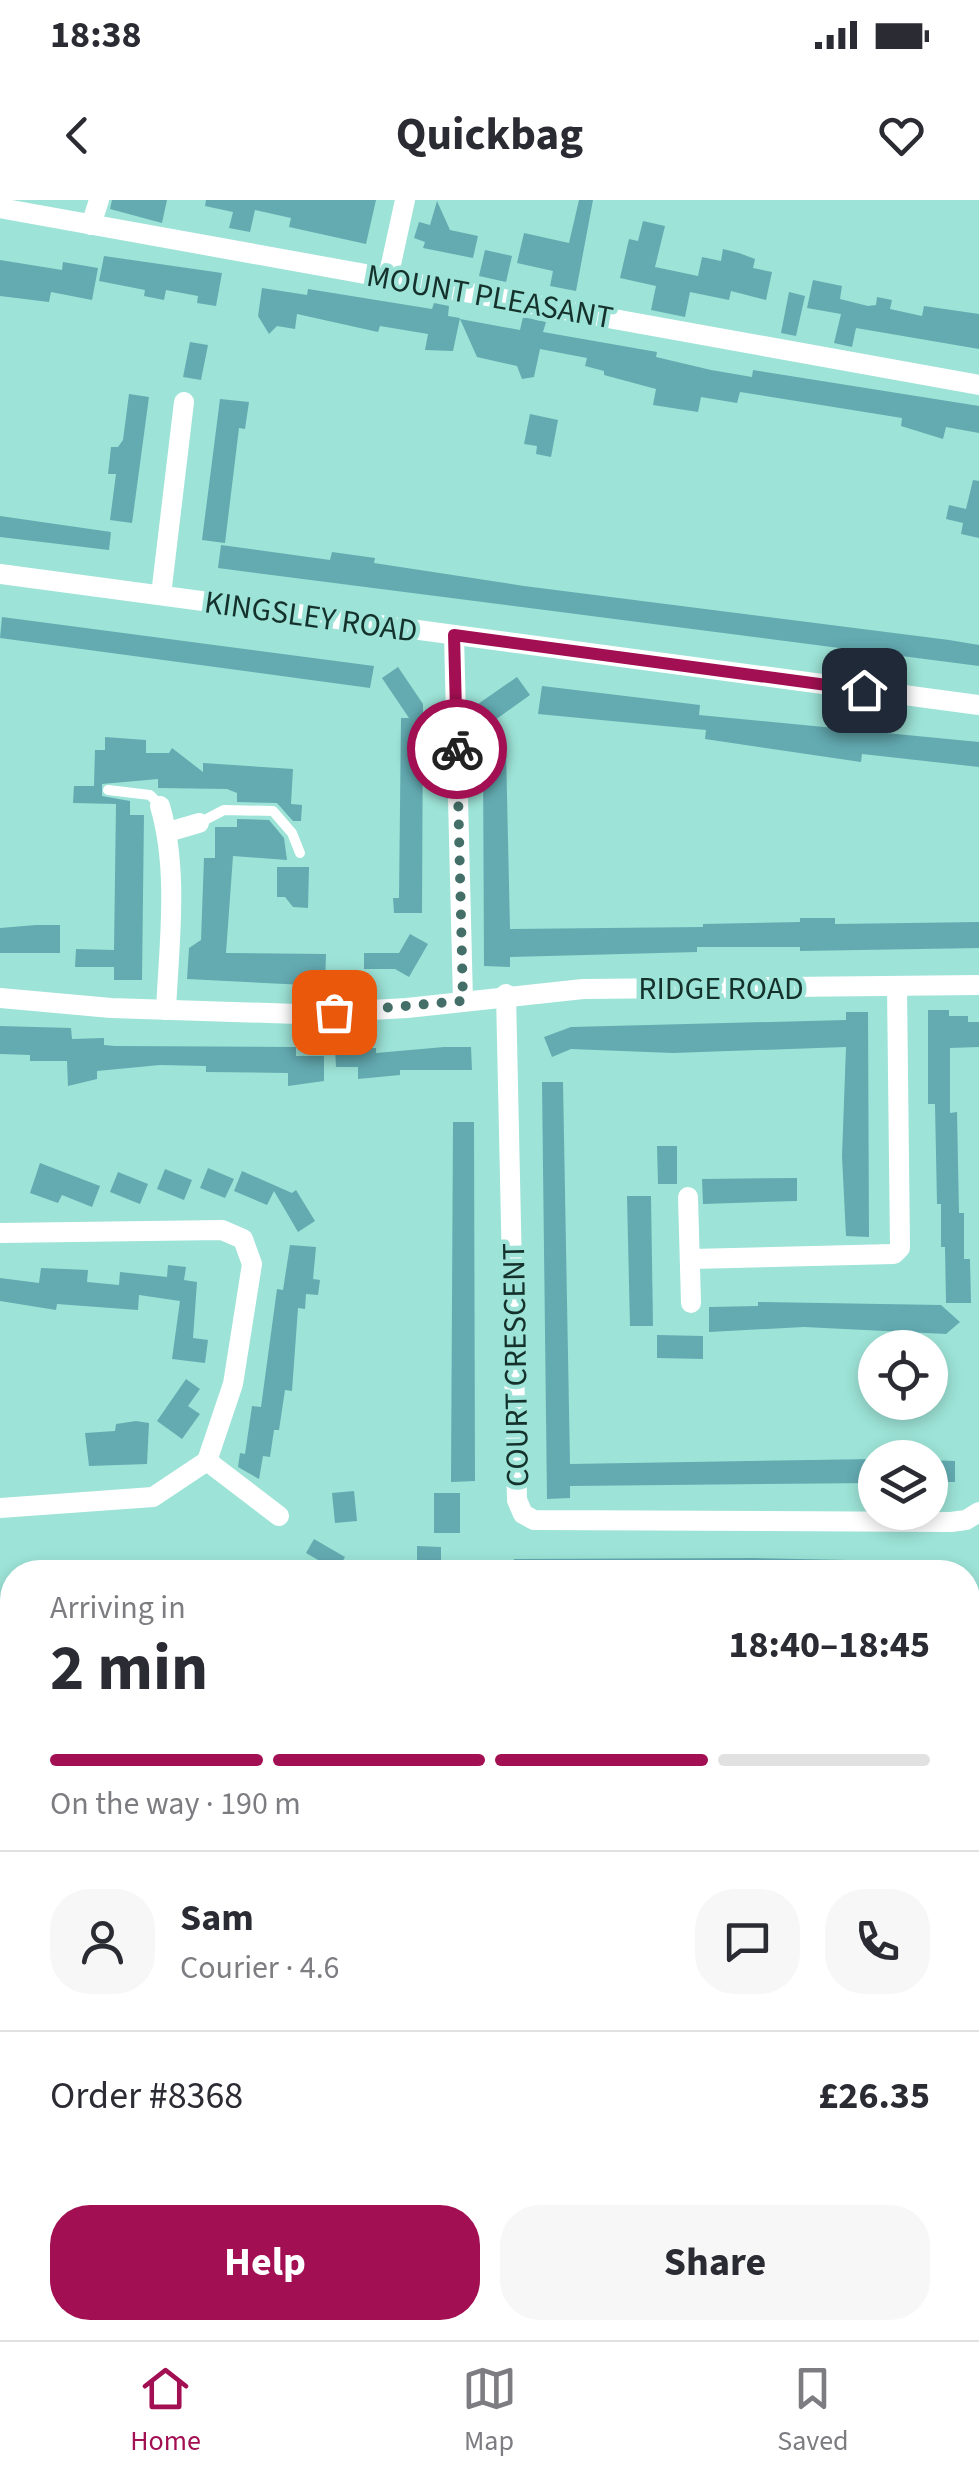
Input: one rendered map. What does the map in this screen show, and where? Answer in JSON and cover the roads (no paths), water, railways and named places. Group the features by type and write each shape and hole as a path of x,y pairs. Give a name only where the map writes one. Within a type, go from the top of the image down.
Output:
{"street":[{"path":"91,225 99,200"},
{"path":"388,278 405,200"},
{"name":"MOUNT PLEASANT","path":"0,208 979,385"},
{"path":"161,596 184,402"},
{"name":"KINGSLEY ROAD","path":"0,574 979,705"},
{"path":"454,635 463,1001"},
{"path":"160,806 168,832 166,1010"},
{"path":"168,832 199,823"},
{"name":"RIDGE ROAD","path":"0,998 166,1010 298,1014 584,989 979,985"},
{"path":"690,1258 894,1254 900,1248 897,986"},
{"name":"COURT CRESCENT","path":"506,994 517,1500 523,1514 534,1520 951,1522 966,1520 979,1512"},
{"path":"688,1197 690,1303"},
{"path":"0,1232 222,1230 243,1239 252,1264 234,1384 207,1461 153,1498 0,1508"},
{"path":"207,1461 279,1516"}],"lane":[{"path":"108,790 150,794 160,806"},
{"path":"199,823 224,810 272,811 292,833 300,853"}]}
